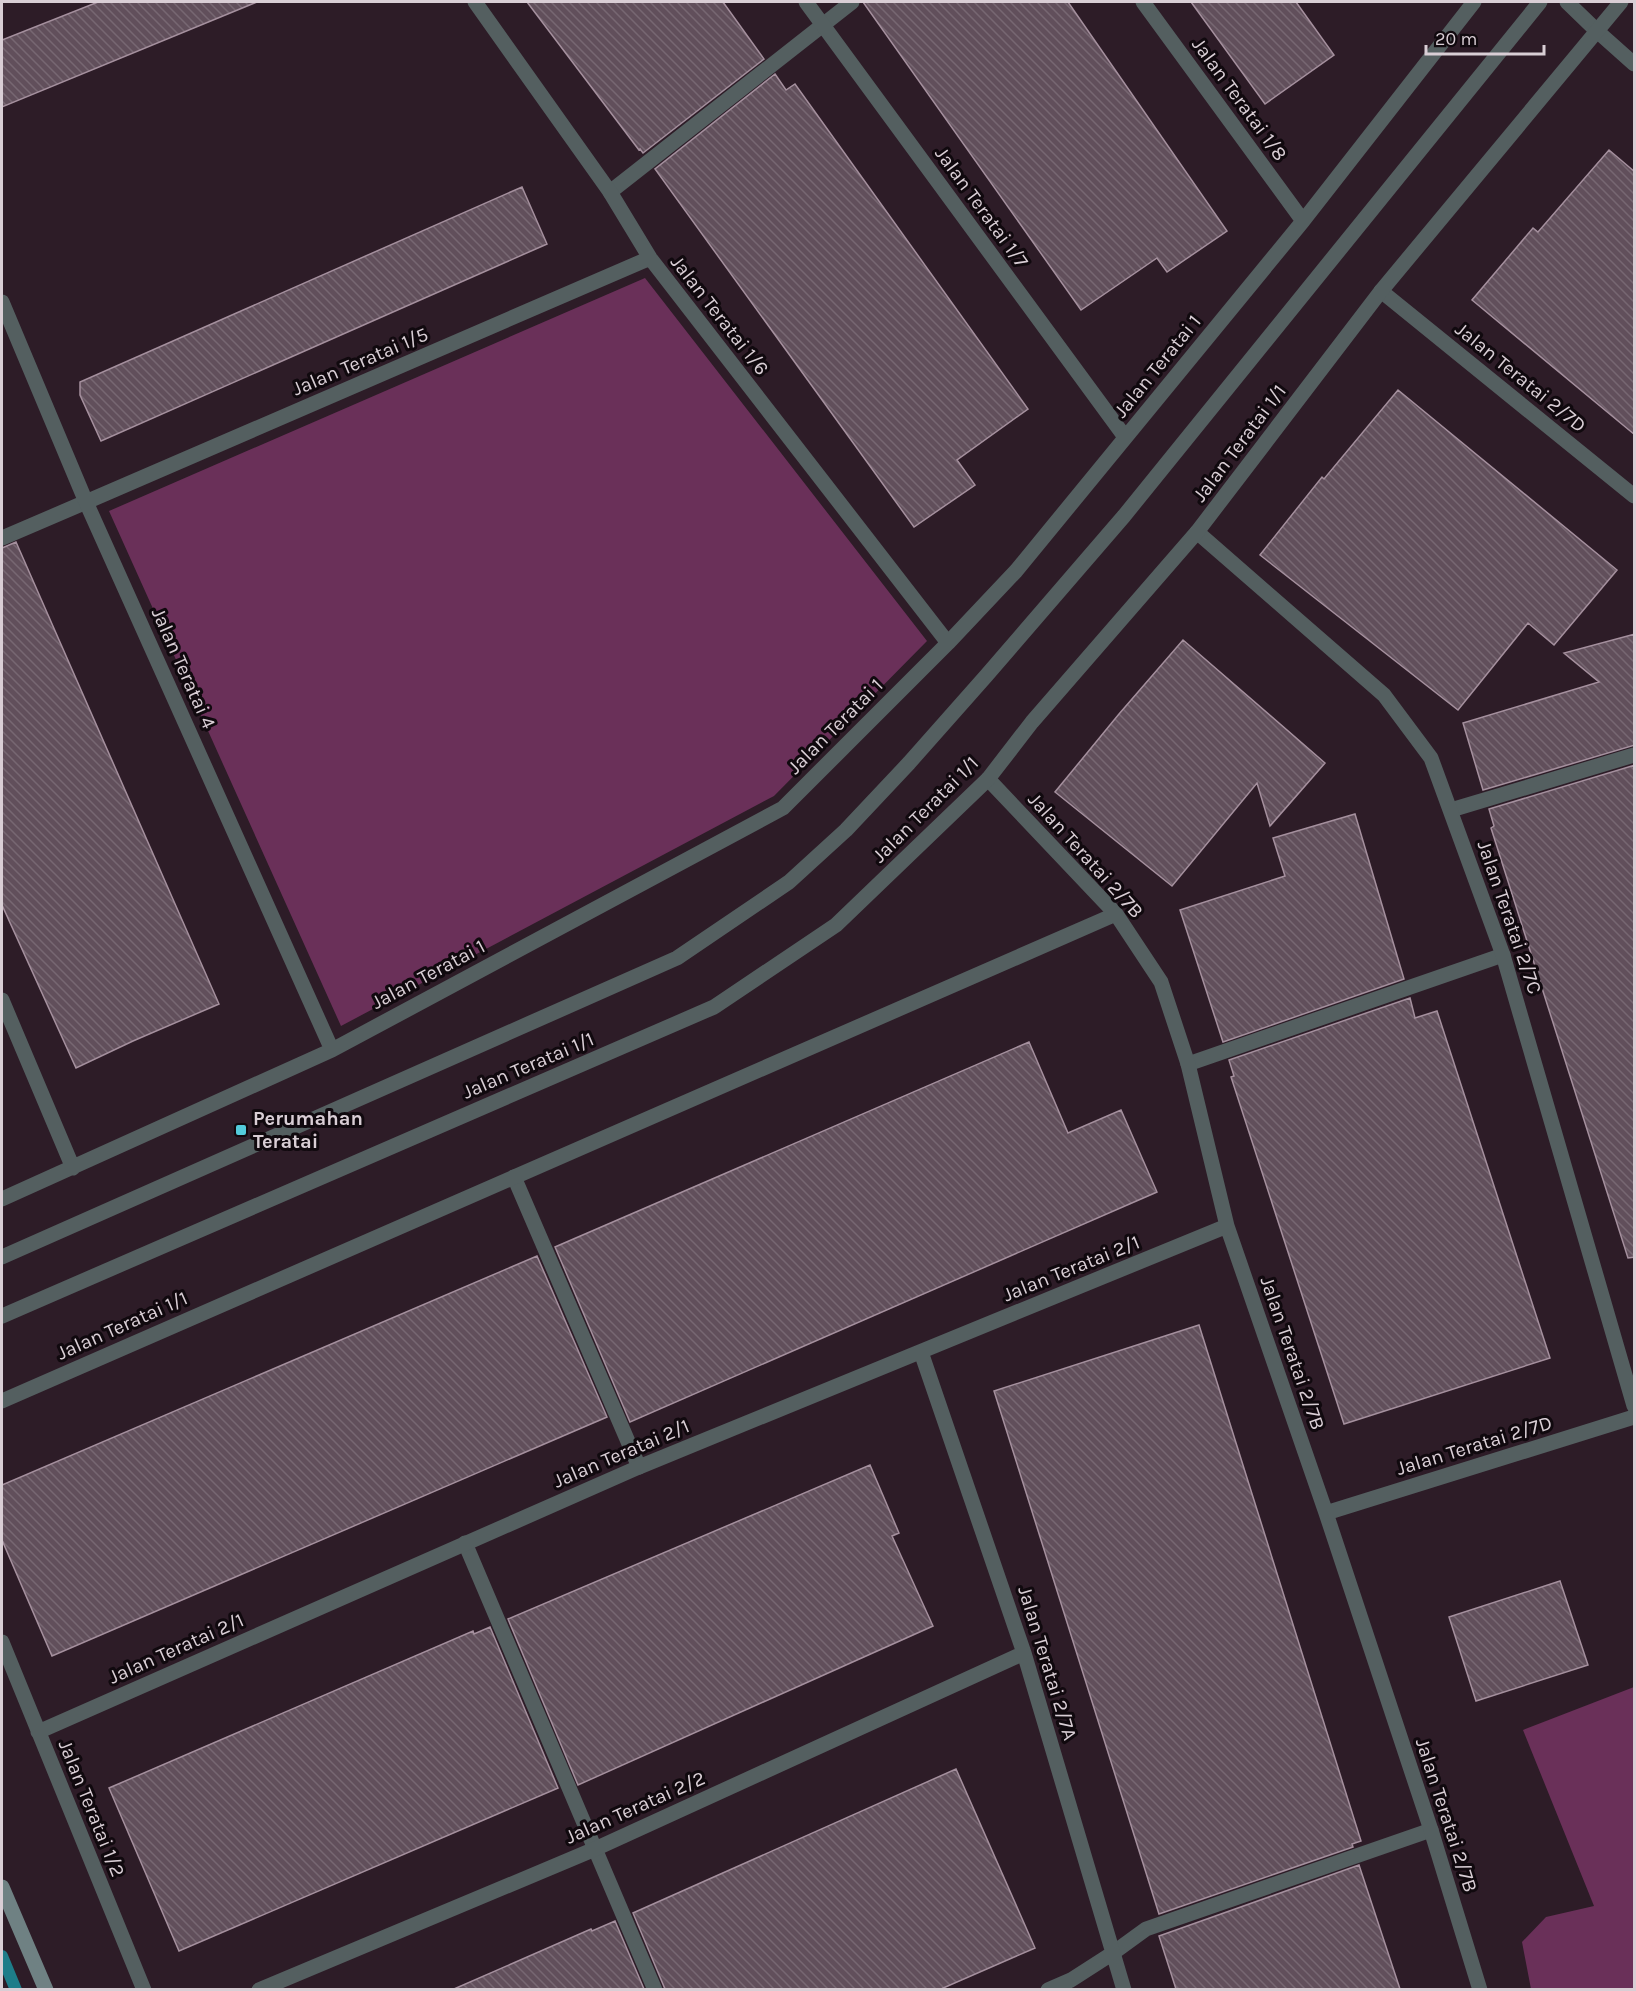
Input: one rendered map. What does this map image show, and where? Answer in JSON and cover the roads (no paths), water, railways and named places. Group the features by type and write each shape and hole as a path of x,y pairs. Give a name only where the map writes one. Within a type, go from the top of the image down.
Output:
{"main road":[{"path":"2,1887 46,1989"}],"street":[{"name":"Jalan Teratai 1/6","path":"475,2 610,192 650,258 948,643"},
{"name":"Jalan Teratai 1/7","path":"806,2 1125,437"},
{"path":"610,192 852,2"},
{"name":"Jalan Teratai 1/8","path":"1143,2 1303,221"},
{"name":"Jalan Teratai 1","path":"2,1198 332,1050 783,808 948,643 1016,571 1303,221 1474,2"},
{"name":"Jalan Teratai 1/1","path":"2,1257 677,958 789,882 846,830 909,763 1094,552 1540,2"},
{"path":"1568,2 1635,64"},
{"name":"Jalan Teratai 1/1","path":"2,1316 714,1007 836,925 988,779 1032,722 1197,532 1381,291 1622,2"},
{"name":"Jalan Teratai 1/5","path":"2,538 650,258"},
{"name":"Jalan Teratai 2/7D","path":"1381,291 1635,496"},
{"name":"Jalan Teratai 4","path":"2,302 86,502 332,1050"},
{"name":"Jalan Teratai 2/7C","path":"1197,532 1384,695 1431,758 1503,955 1635,1406"},
{"path":"1451,810 1635,755"},
{"name":"Jalan Teratai 2/7B","path":"988,779 1116,914 1161,982 1188,1064 1227,1226 1326,1513 1431,1830 1480,1989"},
{"name":"Jalan Teratai 1/1","path":"2,1401 1116,914"},
{"path":"1188,1064 1503,955"},
{"path":"2,1000 73,1168"},
{"path":"513,1178 639,1467"},
{"name":"Jalan Teratai 2/1","path":"38,1732 639,1467 1227,1226"},
{"name":"Jalan Teratai 2/7A","path":"921,1352 1024,1653 1124,1989"},
{"name":"Jalan Teratai 2/7D","path":"1326,1513 1635,1417"},
{"path":"465,1543 655,1989"},
{"name":"Jalan Teratai 1/2","path":"2,1642 144,1989"},
{"name":"Jalan Teratai 2/2","path":"259,1989 595,1849 1024,1653"},
{"path":"1048,1989 1071,1980 1146,1929 1431,1830"}],"waterway":[{"path":"2,1956 16,1990"}],"place":[{"name":"Perumahan Teratai","path":"241,1130"}]}
